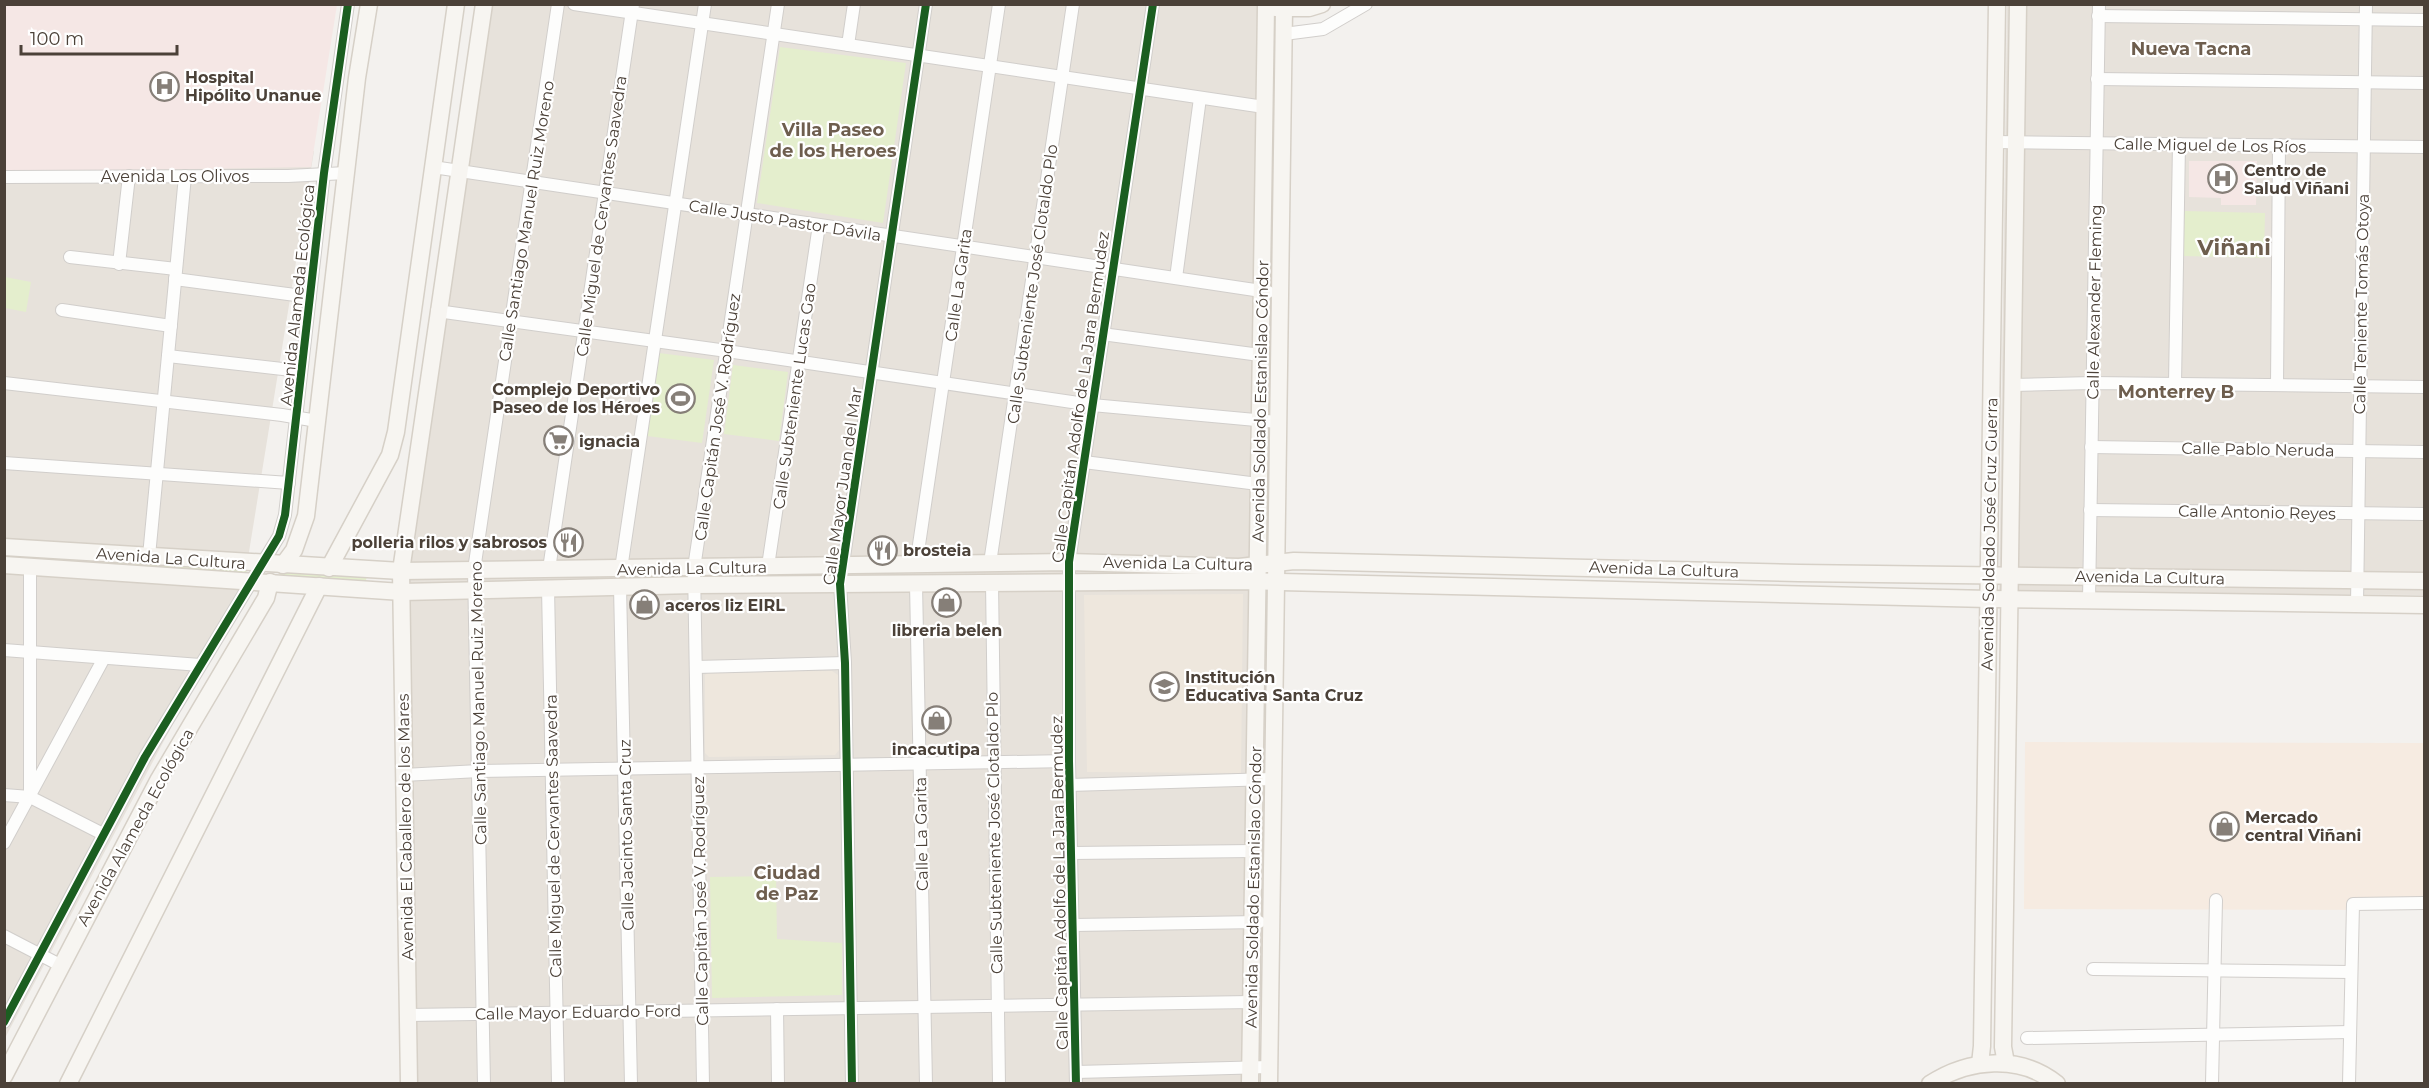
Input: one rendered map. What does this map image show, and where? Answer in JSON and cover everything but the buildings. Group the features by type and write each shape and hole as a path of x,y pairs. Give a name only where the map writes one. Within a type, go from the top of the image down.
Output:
{"main road":[{"name":"Avenida Alameda Ecológica","path":"283,565 294,550 306,516 346,173 369,4"},
{"path":"328,568 390,455 396,432 456,4"},
{"path":"401,571 437,311 484,4"},
{"path":"1263,5 1284,9 1322,4"},
{"name":"Avenida Soldado José Cruz Guerra","path":"1980,1064 1997,4"},
{"name":"Avenida Soldado José Cruz Guerra","path":"2006,1063 2003,1047 2018,4"},
{"name":"Avenida Soldado Estanislao Cóndor","path":"1250,1075 1264,107 1263,5"},
{"name":"Avenida Soldado Estanislao Cóndor","path":"1269,1075 1284,9"},
{"name":"Avenida La Cultura","path":"4,547 401,571 1069,562 1239,567 1294,561 1989,575 2424,580"},
{"name":"Avenida La Cultura","path":"4,565 402,591 694,585 1276,582 1989,599 2424,604"},
{"path":"1634,590 1635,568"},
{"name":"Avenida El Caballero de los Mares","path":"401,571 409,1083"},
{"name":"Avenida Alameda Ecológica","path":"4,1076 159,779 266,598 270,582"},
{"path":"68,1083 319,586"},
{"path":"1930,1083 1943,1075 1980,1064 2006,1063 2032,1070 2057,1083"}],"street":[{"name":"Avenida Alameda Ecológica","path":"4,1022 103,834 200,665 279,536 285,515 324,173 348,4"},
{"name":"Calle Santiago Manuel Ruiz Moreno","path":"484,1083 474,570 558,4"},
{"path":"574,4 632,9 703,24 1264,107"},
{"path":"621,569 705,4"},
{"name":"Calle Capitán José V. Rodríguez","path":"702,1083 694,568 778,4"},
{"path":"848,45 854,4"},
{"name":"Calle Mayor Juan del Mar","path":"852,1083 845,663 840,584 926,4"},
{"name":"Calle La Garita","path":"916,565 999,4"},
{"name":"Calle Subteniente José Clotaldo Plo","path":"990,563 1073,4"},
{"name":"Calle Capitán Adolfo de La Jara Bermudez","path":"1076,1078 1069,785 1069,562 1138,89 1153,4"},
{"path":"1284,34 1323,29 1366,4"},
{"name":"Calle Teniente Tomás Otoya","path":"2356,604 2366,4"},
{"name":"Calle Miguel de Cervantes Saavedra","path":"549,569 632,9"},
{"path":"2099,10 2424,20"},
{"name":"Calle Alexander Fleming","path":"2089,600 2099,10"},
{"path":"2097,79 2424,83"},
{"path":"1176,278 1200,98"},
{"name":"Calle Miguel de Los Ríos","path":"1995,142 2424,147"},
{"path":"2175,384 2179,144"},
{"path":"2277,385 2279,146"},
{"name":"Calle Justo Pastor Dávila","path":"433,167 1280,294"},
{"name":"Avenida Los Olivos","path":"4,177 346,173"},
{"path":"118,264 129,176"},
{"path":"149,556 185,176"},
{"name":"Calle Subteniente Lucas Gao","path":"768,567 819,225"},
{"path":"70,257 310,297"},
{"path":"62,310 171,326"},
{"path":"437,311 799,361 1092,405 1278,422"},
{"path":"1102,334 1260,356"},
{"path":"168,356 300,371"},
{"path":"4,383 317,422"},
{"path":"2013,385 2092,383 2424,387"},
{"name":"Calle Pablo Neruda","path":"2091,447 2424,452"},
{"path":"1084,462 1258,484"},
{"path":"4,463 289,483"},
{"name":"Calle Antonio Reyes","path":"2090,510 2424,514"},
{"path":"30,566 30,797"},
{"name":"Calle Subteniente José Clotaldo Plo","path":"992,583 996,1006 999,1083"},
{"name":"Calle La Garita","path":"916,584 926,1083"},
{"name":"Calle Jacinto Santa Cruz","path":"620,587 631,1083"},
{"name":"Calle Miguel de Cervantes Saavedra","path":"548,588 558,1083"},
{"path":"4,650 200,665"},
{"path":"4,843 104,658"},
{"path":"696,667 845,663"},
{"path":"403,775 479,771 1069,761"},
{"path":"1069,785 1273,779"},
{"path":"4,795 30,797 103,834"},
{"path":"1072,853 1253,851"},
{"path":"2212,1083 2216,900"},
{"path":"2349,1083 2353,904 2424,903"},
{"path":"1074,925 1271,922"},
{"path":"4,936 60,965"},
{"path":"2093,969 2351,972"},
{"name":"Calle Mayor Eduardo Ford","path":"408,1015 1251,1002"},
{"path":"777,1009 778,1083"},
{"path":"2027,1038 2350,1032"},
{"path":"1076,1078 1269,1075"}],"shaded area":[{"name":"Hospital Hipólito Unanue","path":"4,5 337,5 311,167 5,172"},
{"path":"492,5 1281,5 1259,1083 417,1084 409,555"},
{"path":"2007,5 2424,5 2424,595 1999,593"},
{"path":"314,151 242,595 5,1038 5,165"},
{"name":"Centro de Salud Viñani","path":"2189,161 2257,161 2256,205 2221,205 2221,198 2189,197"},
{"name":"Institución Educativa Santa Cruz","path":"1243,594 1241,773 1087,772 1084,595"},
{"path":"832,671 838,675 839,750 835,755 709,757 705,753 705,675 709,672"},
{"name":"Mercado central Viñani","path":"2025,742 2424,743 2424,910 2024,909"}],"green space":[{"path":"780,47 906,63 883,223 757,203"},
{"path":"2184,211 2265,213 2264,258 2183,256"},
{"path":"5,277 31,282 26,312 5,308"},
{"name":"Complejo Deportivo Paseo de los Héroes","path":"659,353 714,360 702,443 647,436"},
{"path":"733,365 788,372 779,441 724,434"},
{"path":"4,551 247,567 246,576 5,561"},
{"path":"280,570 367,576 365,584 279,578"},
{"path":"776,876 777,939 842,943 842,995 712,998 710,877"}],"cycle path":[{"path":"4,1022 145,757 279,536 285,515 324,173 348,4"},
{"path":"852,1084 845,663 840,584 926,4"},
{"path":"1076,1084 1069,761 1069,562 1153,4"}],"place":[{"name":"Hospital Hipólito Unanue","path":"164,86"},
{"name":"Centro de Salud Viñani","path":"2223,179"},
{"name":"Complejo Deportivo Paseo de los Héroes","path":"681,398"},
{"name":"ignacia","path":"558,441"},
{"name":"polleria rilos y sabrosos","path":"568,542"},
{"name":"brosteia","path":"882,550"},
{"name":"libreria belen","path":"947,602"},
{"name":"aceros liz EIRL","path":"644,605"},
{"name":"Institución Educativa Santa Cruz","path":"1164,686"},
{"name":"incacutipa","path":"936,721"},
{"name":"Mercado central Viñani","path":"2224,826"}],"district":[{"name":"Nueva Tacna","path":"2191,49"},
{"name":"Villa Paseo de los Heroes","path":"833,140"},
{"name":"Viñani","path":"2234,247"},
{"name":"Monterrey B","path":"2176,392"},
{"name":"Ciudad de Paz","path":"787,883"}]}
